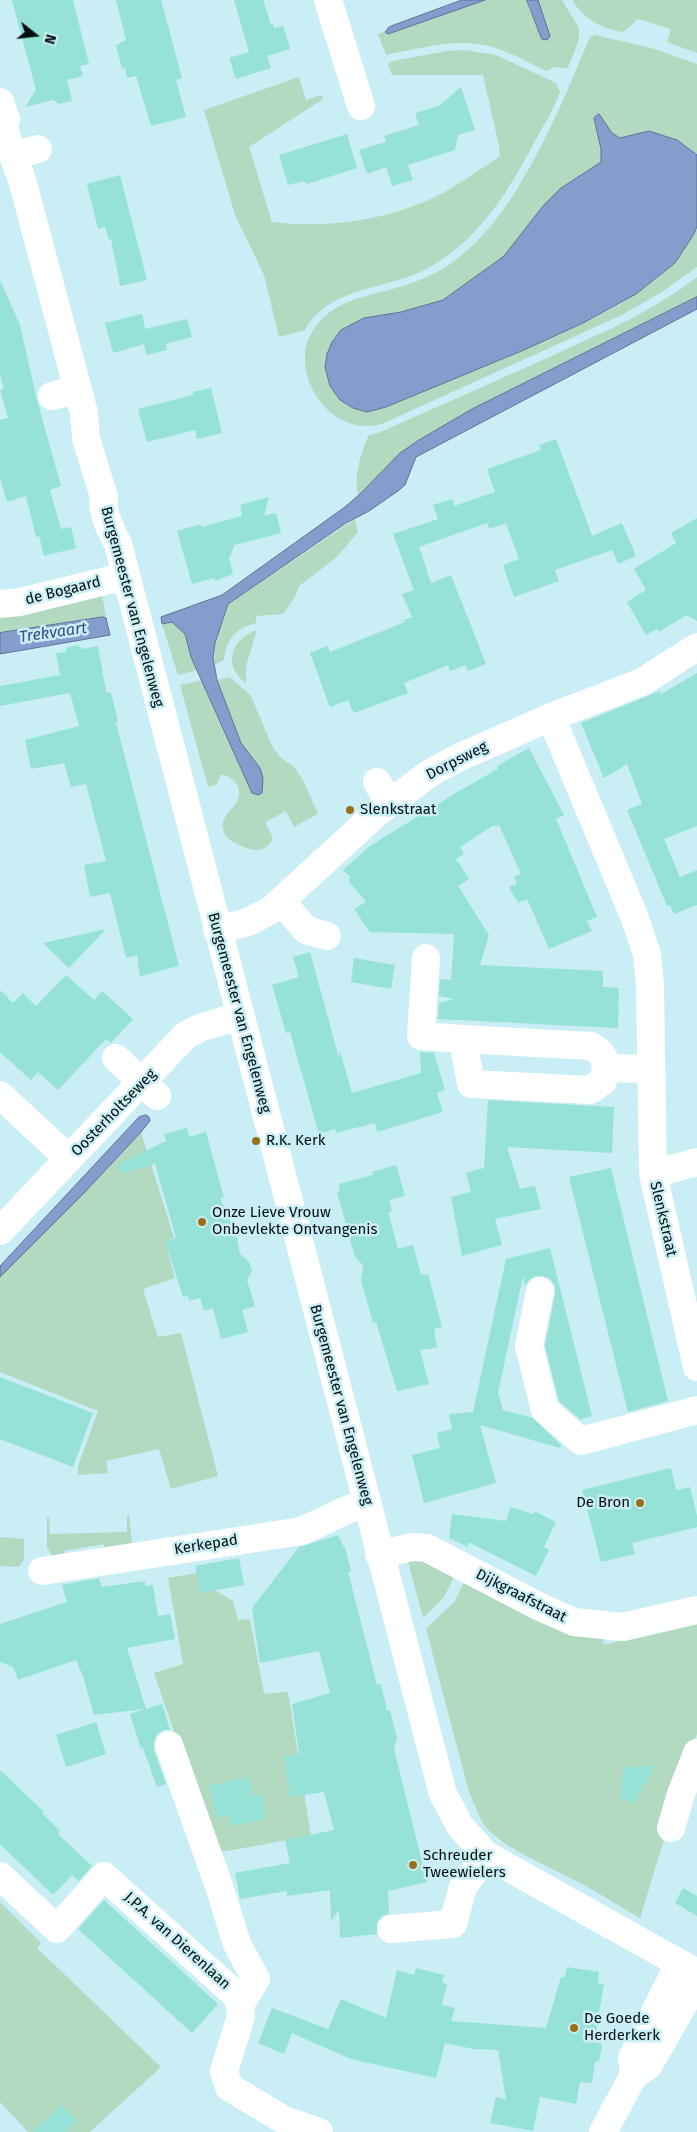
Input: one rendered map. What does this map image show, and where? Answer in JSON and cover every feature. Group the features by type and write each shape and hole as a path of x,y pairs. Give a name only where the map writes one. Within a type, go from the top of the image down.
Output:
{"street":[{"path":"328,0 361,106"},
{"name":"Burgemeester van Engelenweg","path":"0,102 6,119 4,127 6,132 26,152 64,392 84,413 86,438 104,497 102,505 137,590 217,930 443,1794 460,1826 486,1854 691,1973"},
{"name":"de Bogaard","path":"0,604 137,590"},
{"name":"Dorpsweg","path":"217,930 257,918 271,910 340,846 383,793 430,773 452,752 642,682 697,647"},
{"name":"Slenkstraat","path":"551,717 634,916 646,954 650,985 652,1174 697,1367"},
{"path":"281,901 306,930 327,936"},
{"path":"426,958 422,1036 463,1040 591,1046 604,1057 606,1068 603,1081 590,1090 471,1084 463,1040"},
{"name":"Oosterholtseweg","path":"0,1231 69,1160 150,1090 191,1031 202,1026 240,1016"},
{"path":"116,1058 150,1090"},
{"path":"606,1068 651,1069"},
{"path":"0,1095 69,1160"},
{"path":"652,1174 697,1162"},
{"path":"540,1291 529,1346 545,1410 581,1441 697,1410"},
{"name":"Kerkepad","path":"42,1571 302,1530 349,1509 366,1504"},
{"name":"Dijkgraafstraat","path":"380,1554 413,1547 427,1548 560,1618 588,1625 623,1627 697,1610"},
{"path":"169,1745 237,1944 256,1979 240,2005"},
{"path":"671,1828 681,1794 697,1753"},
{"path":"391,1929 453,1924 463,1887 486,1854"},
{"name":"J.P.A. van Dierenlaan","path":"0,1876 57,1929 104,1876 236,1994 240,2005 240,2023 225,2061 224,2071 229,2087 284,2120 319,2132"},
{"path":"603,2132 634,2075 632,2058 691,1973"}],"green space":[{"path":"485,0 527,0 530,12 550,36 538,0 562,0 579,28 579,39 568,68 554,67 547,71 500,49 467,43 426,47 386,55 378,34"},
{"path":"572,0 697,0 697,53 667,42 671,29 638,19 623,32 607,28 588,18"},
{"path":"595,35 655,49 697,64 697,155 677,140 649,131 621,138 612,133 598,114 594,118 602,149 601,162 561,188 543,206 504,256 443,300 401,312 364,318 325,367 330,386 341,400 353,408 386,407 524,350 622,303 656,279 675,263 697,226 697,267 662,292 622,315 384,423 365,426 348,422 332,413 319,400 310,384 306,367 306,349 312,332 329,312 362,297 407,285 430,276 451,264 479,239 499,215 536,157 566,94 590,37"},
{"path":"465,50 496,55 556,83 560,92 546,122 515,178 490,214 476,230 443,259 408,277 343,297 328,305 305,330 279,337 264,275 235,215 204,110 299,77 306,100 322,95 323,99 249,147 272,222 294,224 337,223 380,216 421,203 441,194 500,156 483,75 392,75 388,64 393,61 447,51"},
{"path":"697,277 697,297 542,374 419,440 400,453 359,495 357,474 369,435 378,433 611,329 664,300"},
{"path":"355,519 358,532 337,557 299,586 295,597 283,614 256,616 256,623 243,628 233,636 227,646 224,660 214,665 215,643 228,604"},
{"path":"102,594 106,618 0,633 0,615"},
{"path":"172,622 185,634 191,657 198,670 178,675 162,624"},
{"path":"257,630 246,666 246,683 234,669 233,654 241,639"},
{"path":"230,677 251,696 272,746 281,758 293,766 302,778 318,814 294,827 286,811 267,821 265,823 273,838 266,847 257,850 237,844 225,834 223,822 237,801 239,796 238,788 235,781 225,775 221,775 216,785 208,787 180,685 202,680 252,793 254,761 241,743 217,680"},
{"path":"141,1132 174,1238 165,1241 175,1278 143,1289 158,1337 181,1333 218,1476 171,1489 159,1449 106,1461 108,1473 78,1475 78,1466 98,1411 0,1372 0,1277 84,1193"},
{"path":"129,1515 132,1542 129,1547 105,1551 104,1544 64,1551 64,1559 54,1558 47,1548 47,1517 49,1517 50,1534 127,1532 127,1516"},
{"path":"0,1537 24,1539 24,1560 19,1567 0,1566"},
{"path":"412,1556 456,1573 444,1597 423,1618 407,1558"},
{"path":"202,1572 213,1589 233,1601 238,1620 250,1619 264,1694 288,1692 311,1836 215,1853 154,1673 183,1664 168,1578"},
{"path":"466,1578 604,1636 603,1645 697,1622 697,1734 677,1780 667,1830 640,1918 586,1886 504,1843 488,1830 481,1820 469,1792 426,1629 455,1601"},
{"path":"0,1902 41,1943 37,1948 161,2067 90,2132 28,2132 0,2102"}],"water":[{"path":"462,0 485,0 388,34 385,32 389,27"},
{"path":"527,0 538,0 550,36 547,40 542,39"},
{"path":"599,114 612,133 620,138 649,131 677,140 697,155 697,226 694,234 675,263 636,294 583,323 524,350 386,407 367,412 353,408 340,400 330,386 325,367 327,354 332,342 341,330 364,318 401,312 443,300 504,256 543,206 561,188 601,162 601,149 594,118"},
{"path":"697,297 697,309 416,457 405,485 398,491 369,511 346,523 228,604 215,643 213,658 217,680 241,743 260,768 263,778 262,793 258,795 252,793 191,657 185,634 172,622 162,624 161,617 222,595 345,507 400,453 419,440 472,409"},
{"name":"Trekvaart","path":"106,618 110,635 0,654 0,633"},
{"path":"146,1115 150,1121 141,1132 84,1193 0,1277 0,1266 139,1117"}],"building":[{"path":"12,0 73,0 89,64 80,66 83,76 67,80 72,101 59,104 53,100 25,107 36,90"},
{"path":"116,0 161,0 182,78 176,80 186,117 151,126 136,76 127,78 125,68 122,69 116,45 126,40"},
{"path":"234,0 263,0 271,25 273,24 274,28 283,26 290,49 267,56 271,68 236,79 229,58 249,52"},
{"path":"461,87 475,130 458,135 455,150 408,165 413,180 392,186 386,167 367,174 359,150 386,142 384,136 419,125 415,113 439,106"},
{"path":"347,134 357,168 307,184 304,181 288,185 279,155"},
{"path":"120,175 147,280 120,286 111,239 109,240 105,227 98,229 87,184"},
{"path":"0,280 20,325 37,400 61,486 50,490 61,529 71,527 76,548 44,556 39,536 36,537 26,496 7,502 0,478 0,420 8,418 0,390 4,389 0,375"},
{"path":"142,314 145,329 187,319 192,337 166,344 167,350 146,355 144,344 113,353 105,323"},
{"path":"211,388 222,433 197,439 195,430 147,442 138,409 193,395 193,392"},
{"path":"556,439 592,536 622,523 636,556 618,564 612,550 555,570 559,581 514,597 503,565 519,559 506,523 489,529 487,523 419,547 431,583 451,575 486,664 468,671 466,665 450,671 448,665 404,683 408,693 354,713 348,700 330,707 310,653 328,646 330,652 405,622 404,620 412,617 402,594 414,590 393,534 438,519 433,505 452,499 454,506 495,492 487,469 541,450 539,445"},
{"path":"269,497 264,516 276,513 281,533 235,545 229,558 233,574 215,581 214,578 192,584 177,531 201,524 202,527 242,516 240,505"},
{"path":"697,518 697,621 686,615 659,632 657,629 646,635 627,602 646,590 634,569 676,543 671,533"},
{"path":"78,645 82,649 98,646 106,692 111,693 118,721 116,723 179,966 140,976 137,955 126,958 110,893 90,897 84,865 106,861 86,784 71,787 64,763 31,769 25,740 79,726 70,693 0,706 0,686 60,675 56,653 65,652 68,647"},
{"path":"697,673 697,826 664,839 680,877 697,870 697,905 674,914 670,905 667,906 627,810 642,804 627,764 604,778 581,723 660,691 661,694"},
{"path":"529,748 564,815 556,819 597,917 587,921 592,931 549,949 527,899 518,903 509,887 517,884 514,877 521,874 499,825 495,827 494,825 460,847 464,854 456,859 469,879 458,886 489,935 480,965 603,971 603,987 619,988 618,1028 438,1019 439,1003 454,999 439,996 440,979 451,980 454,934 370,932 354,909 366,902 348,880 351,878 343,870 370,846 498,769 497,766"},
{"path":"106,929 69,968 43,943"},
{"path":"310,952 339,1058 340,1051 352,1093 421,1073 420,1052 434,1053 445,1090 437,1093 443,1112 377,1132 375,1123 336,1133 335,1129 319,1134 290,1032 286,1033 272,985 299,977 293,957"},
{"path":"354,958 395,965 391,989 351,982"},
{"path":"66,975 94,1000 102,991 133,1019 111,1043 106,1039 58,1090 38,1072 31,1080 0,1052 0,990 13,1003 23,993 36,1006"},
{"path":"488,1100 614,1107 612,1153 507,1147 520,1189 535,1186 541,1209 495,1219 502,1245 462,1256 451,1197 471,1192 466,1173 484,1168"},
{"name":"Onze Lieve Vrouw Onbevlekte Ontvangenis","path":"187,1128 189,1137 206,1132 224,1198 220,1198 236,1234 240,1254 249,1262 252,1270 247,1280 255,1306 242,1310 248,1332 221,1339 213,1308 204,1311 200,1298 189,1301 188,1295 183,1297 165,1241 176,1238 155,1164 122,1173 118,1164 166,1141 164,1134"},
{"path":"396,1165 405,1196 389,1200 392,1211 388,1212 398,1249 413,1245 421,1275 428,1274 442,1327 434,1329 437,1348 420,1350 429,1384 397,1391 376,1322 373,1323 361,1280 363,1265 355,1257 337,1192 340,1191 339,1184 373,1175 372,1172"},
{"path":"611,1168 668,1401 628,1412 569,1177"},
{"path":"550,1248 592,1416 581,1419 582,1421 559,1401 545,1346 555,1286 550,1279 543,1276 535,1276 525,1286 523,1276 498,1393 503,1410 533,1418 561,1445 560,1448 480,1425 496,1483 424,1503 412,1455 440,1448 437,1433 452,1429 449,1414 473,1412 506,1259"},
{"path":"0,1377 93,1413 73,1467 0,1439"},
{"name":"De Bron","path":"671,1468 676,1490 690,1487 697,1516 697,1527 632,1543 635,1554 601,1562 582,1490"},
{"path":"510,1507 533,1514 534,1511 556,1522 544,1547 549,1550 536,1576 468,1542 468,1547 449,1538 452,1514 506,1521"},
{"path":"338,1535 346,1551 351,1571 348,1572 377,1685 381,1684 387,1711 390,1710 397,1738 394,1749 427,1882 388,1891 389,1914 382,1916 377,1922 377,1934 340,1938 339,1910 331,1921 330,1890 287,1896 287,1891 240,1899 235,1873 290,1863 285,1840 334,1830 324,1792 290,1797 284,1756 299,1754 292,1704 330,1693 319,1651 260,1663 252,1608 299,1547"},
{"path":"239,1558 244,1585 200,1593 195,1566"},
{"path":"99,1578 102,1587 145,1581 145,1586 153,1585 158,1616 170,1614 175,1639 127,1648 146,1709 162,1704 170,1730 163,1730 157,1735 154,1742 154,1750 166,1784 157,1787 143,1748 141,1749 130,1714 145,1709 94,1715 83,1676 76,1660 18,1680 13,1667 0,1662 0,1624 67,1602 62,1585"},
{"path":"96,1722 106,1754 66,1767 56,1735"},
{"path":"655,1765 633,1804 620,1797 624,1768"},
{"path":"0,1770 44,1812 42,1813 60,1831 58,1834 92,1866 79,1881 72,1875 53,1895 0,1844"},
{"path":"249,1777 253,1796 261,1794 266,1819 232,1826 228,1815 217,1818 209,1786"},
{"path":"683,1888 697,1896 697,1916 675,1903"},
{"path":"104,1900 218,2004 192,2033 78,1929"},
{"path":"567,1967 599,1972 598,1983 604,1984 594,2042 602,2044 599,2062 595,2061 592,2083 580,2082 576,2104 540,2097 533,2131 490,2123 496,2097 506,2100 498,2050 473,2049 445,2043 436,2078 351,2059 292,2033 284,2054 258,2043 272,2008 328,2029 341,1999 386,2018 397,1970 414,1975 416,1968 444,1975 442,1983 447,1984 442,2005 455,2008 451,2021 546,2028 561,1977 565,1977"},
{"path":"62,2105 77,2121 65,2132 33,2132"}],"place":[{"name":"Slenkstraat","path":"350,810"},
{"name":"R.K. Kerk","path":"256,1141"},
{"name":"Onze Lieve Vrouw Onbevlekte Ontvangenis","path":"202,1222"},
{"name":"De Bron","path":"640,1503"},
{"name":"Schreuder Tweewielers","path":"413,1865"},
{"name":"De Goede Herderkerk","path":"574,2028"}]}
